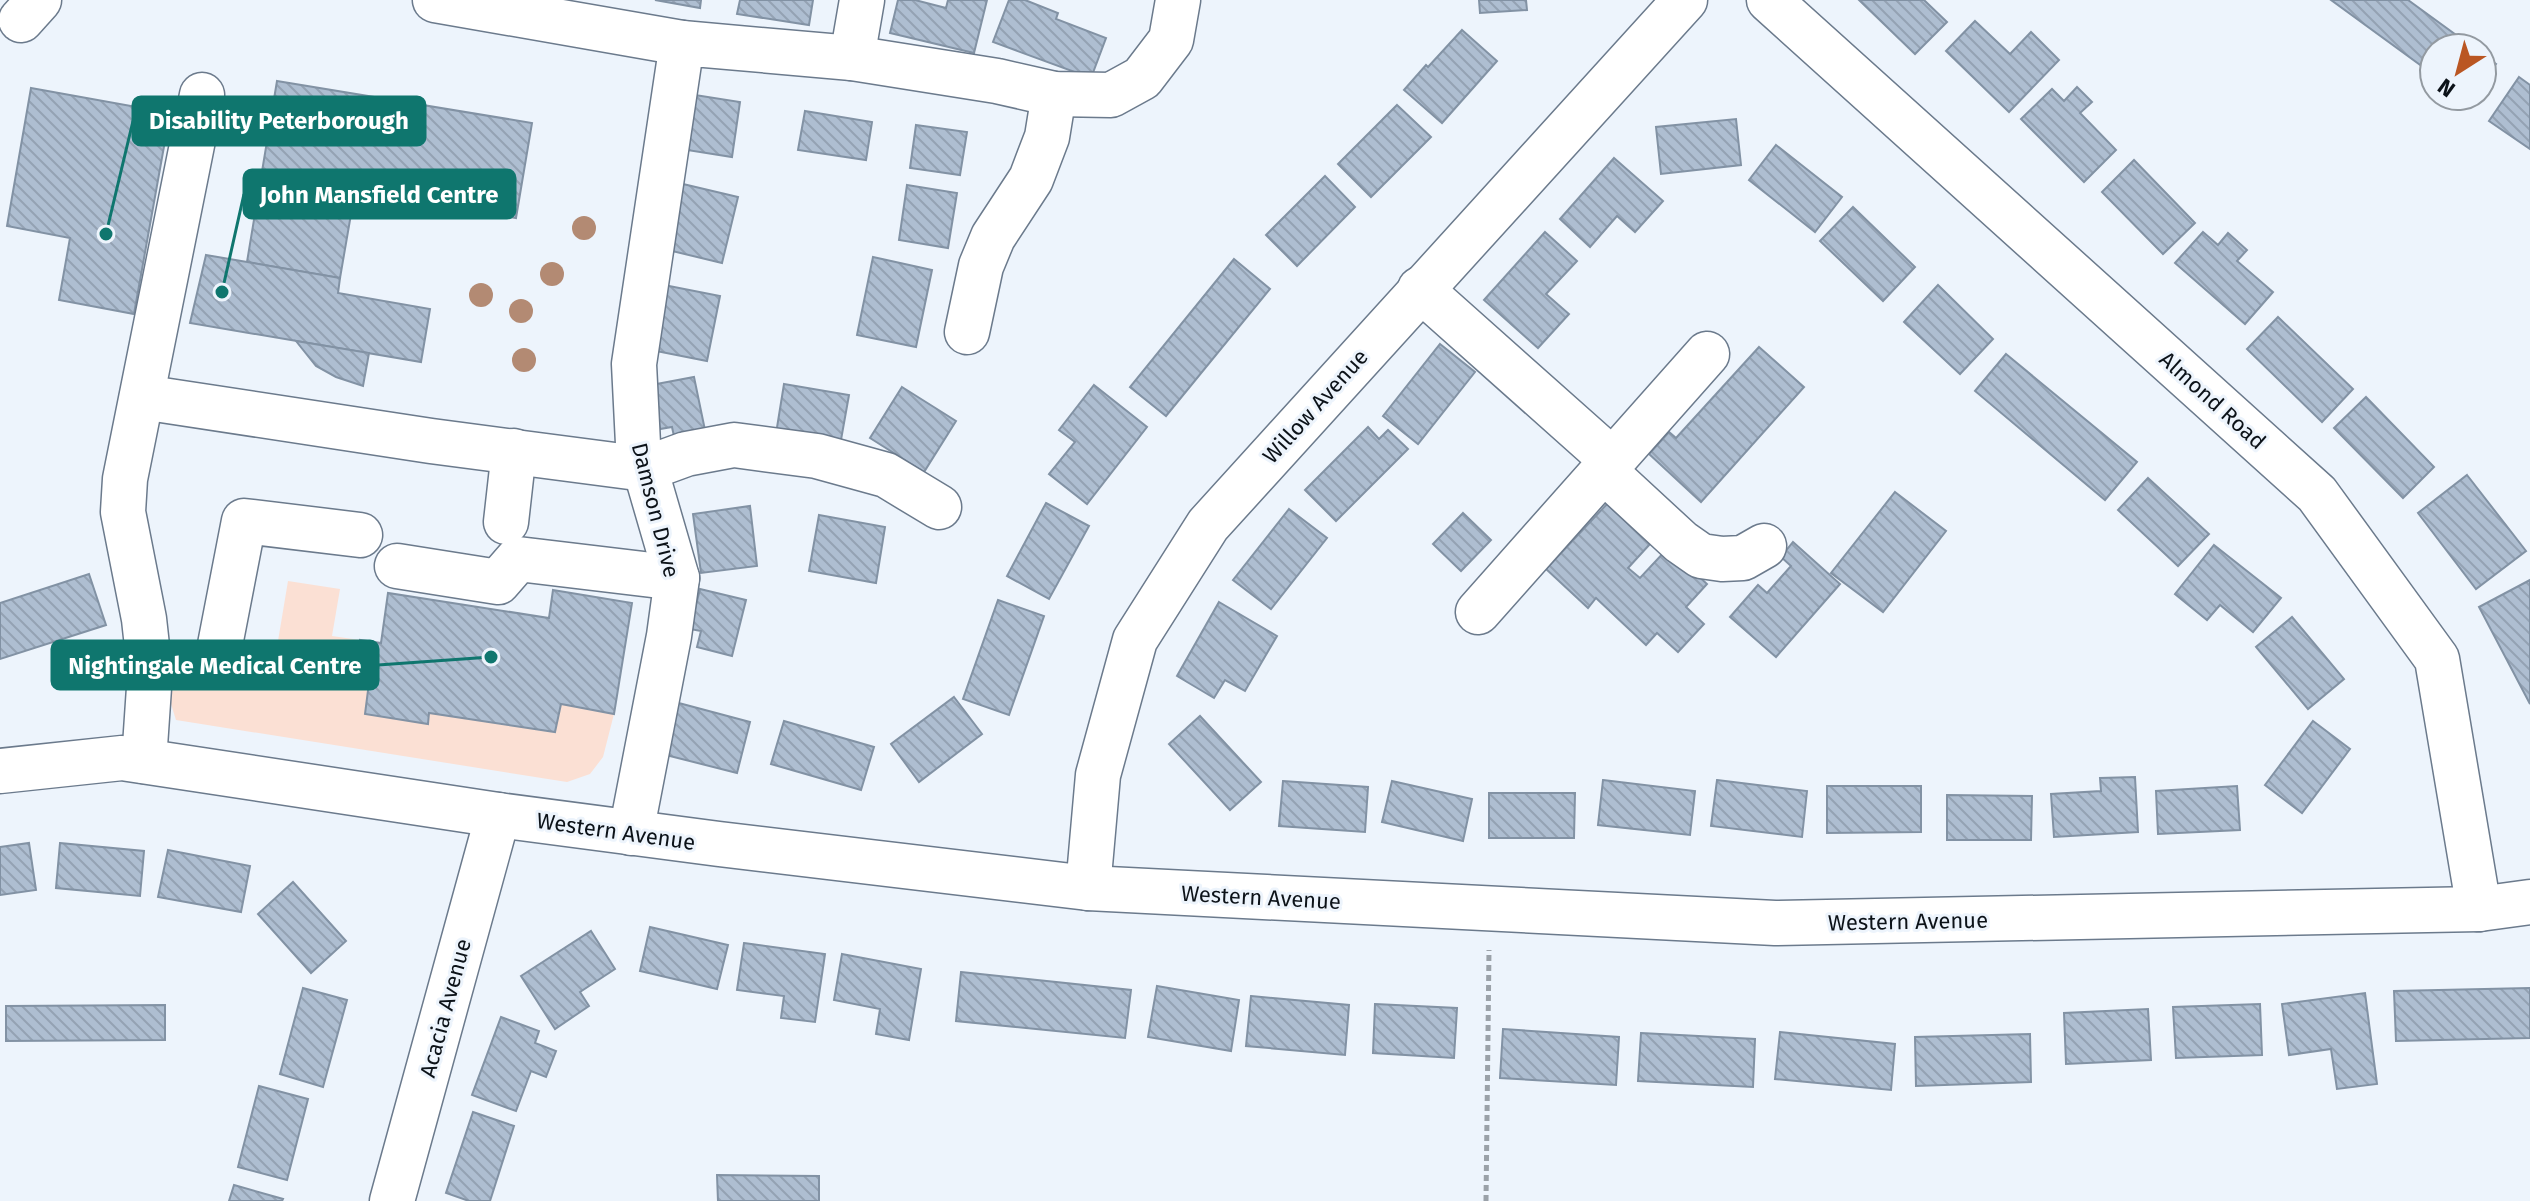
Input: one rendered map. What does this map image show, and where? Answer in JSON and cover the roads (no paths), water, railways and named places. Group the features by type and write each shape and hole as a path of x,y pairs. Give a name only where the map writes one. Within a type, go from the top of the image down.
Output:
{"street":[{"path":"435,0 503,5 682,43 852,58 997,81 1054,94 1111,95 1142,78 1171,40 1178,0"},
{"path":"852,58 862,0"},
{"name":"Willow Avenue","path":"1088,888 1098,775 1135,640 1208,525 1685,0"},
{"name":"Almond Road","path":"1769,0 2317,494 2437,659 2479,909"},
{"name":"Damson Drive","path":"631,833 669,636 677,578 638,444 634,364 682,43"},
{"path":"967,332 981,266 993,237 1031,179 1047,137 1054,94"},
{"path":"144,761 150,673 144,619 123,512 125,479 202,95"},
{"path":"1420,289 1608,465 1681,542 1701,556 1722,559 1743,558 1764,546"},
{"path":"1478,612 1707,354"},
{"path":"142,397 416,439 645,469 686,454 734,445 817,456 886,475 939,507"},
{"path":"506,522 514,451"},
{"path":"220,645 244,521 360,535"},
{"path":"397,566 498,582 518,559 677,578"},
{"name":"Western Avenue","path":"0,771 122,758 631,833 1088,888 1490,909 1775,923 2479,909 2530,902"},
{"name":"Acacia Avenue","path":"392,1201 498,815"}],"place":[{"name":"Disability Peterborough","path":"106,234"},
{"name":"John Mansfield Centre","path":"222,292"},
{"name":"Nightingale Medical Centre","path":"491,657"}]}
